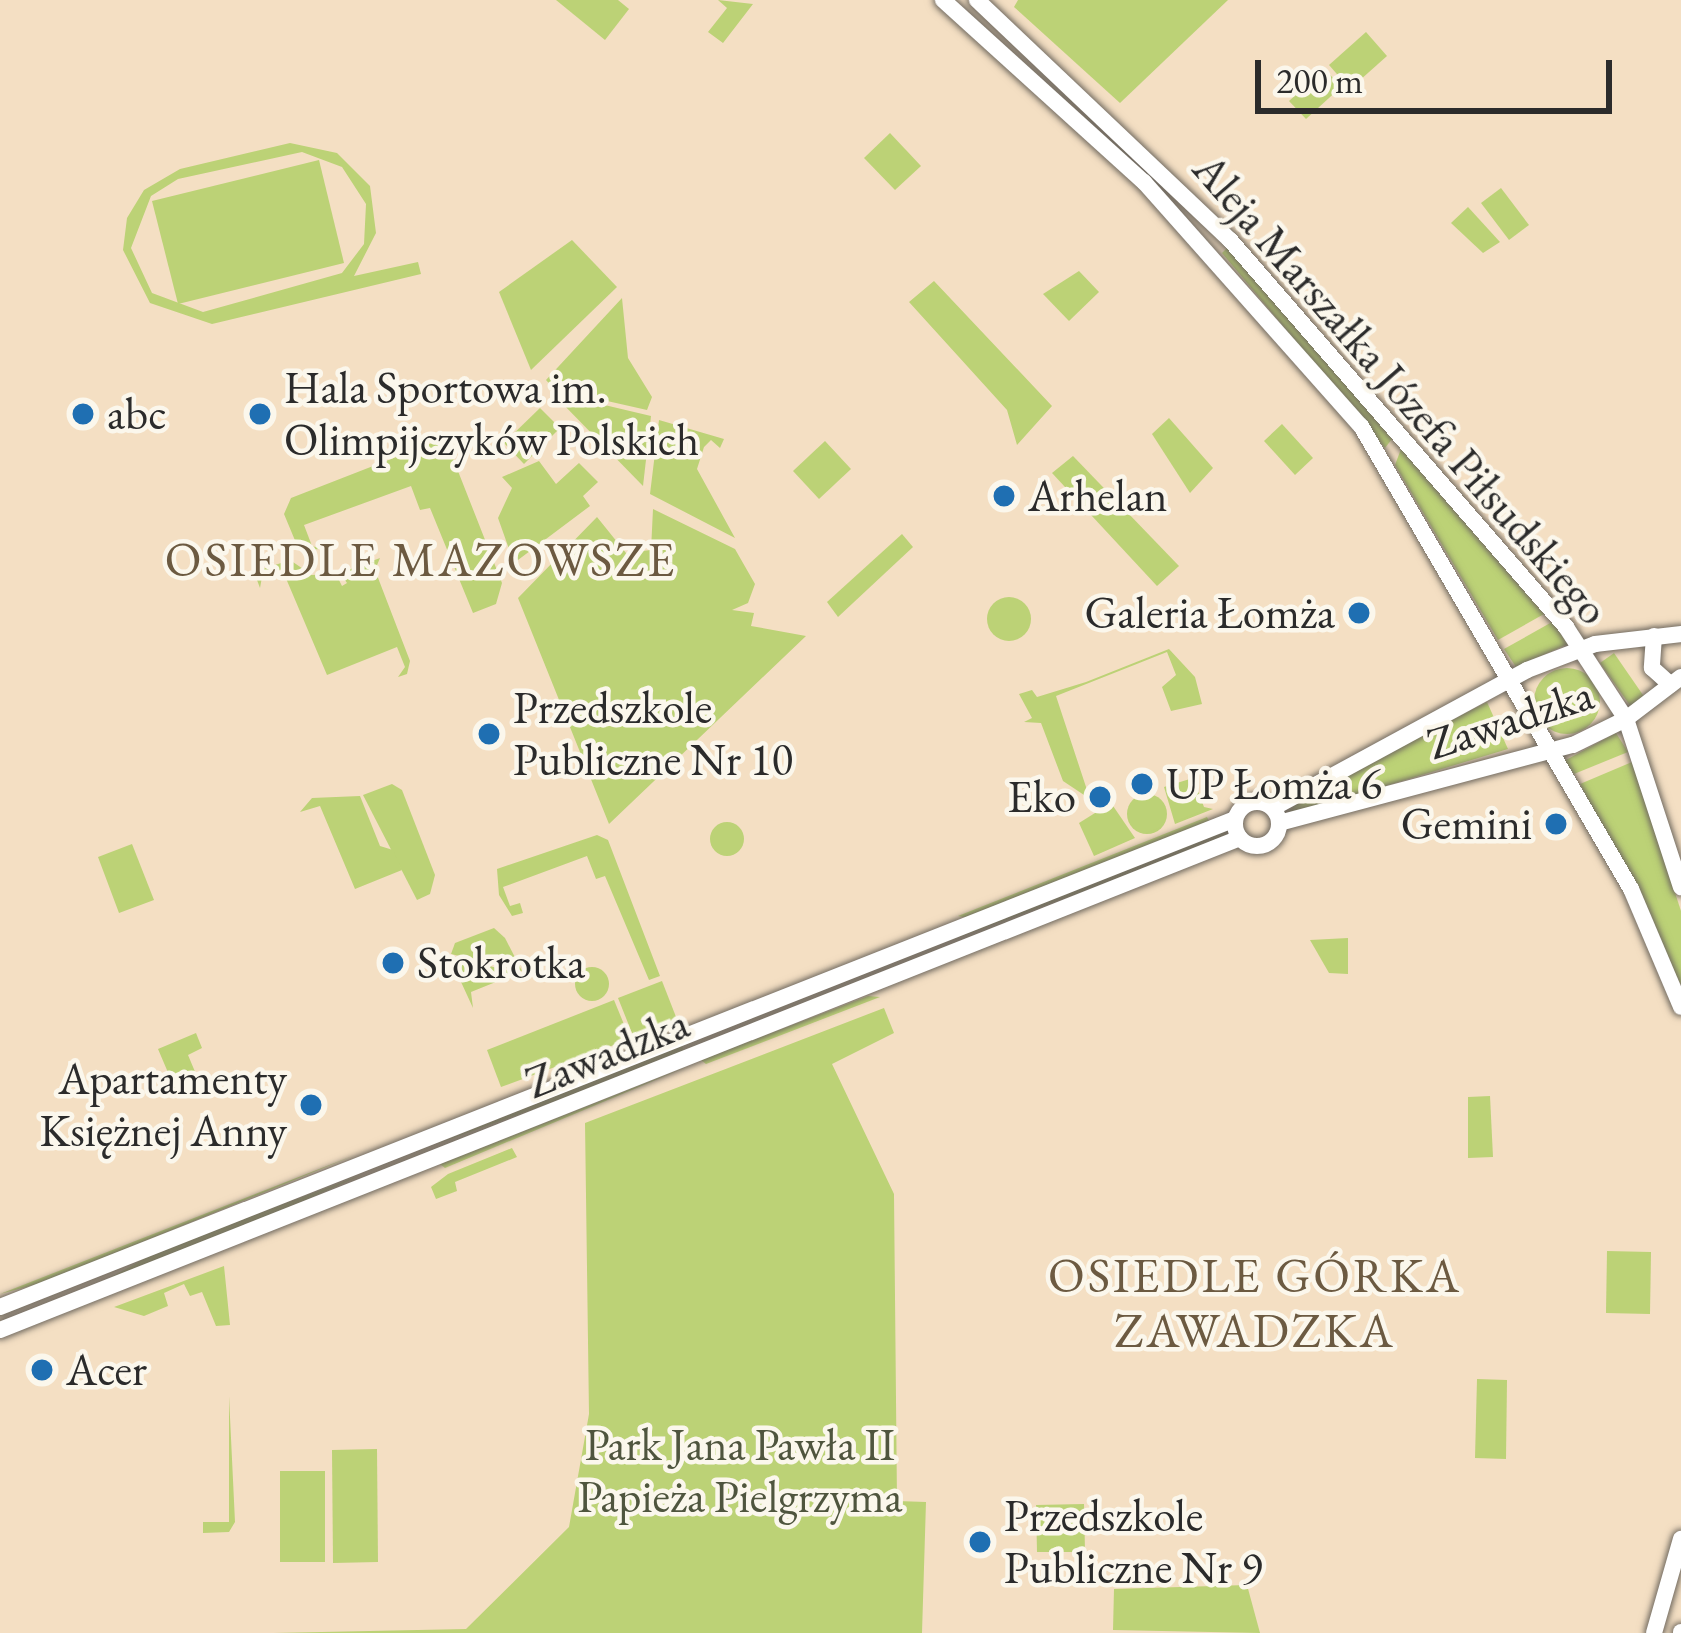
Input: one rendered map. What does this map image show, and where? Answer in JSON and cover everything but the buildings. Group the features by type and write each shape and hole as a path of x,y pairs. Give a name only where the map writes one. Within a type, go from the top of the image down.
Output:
{"street":[{"name":"Aleja Marszałka Józefa Piłsudskiego","path":"943,0 1113,151 1303,353 1383,458 1648,920 1681,1006"},
{"name":"Aleja Marszałka Józefa Piłsudskiego","path":"976,0 1230,240 1582,648 1625,719 1681,887"},
{"name":"Zawadzka","path":"0,1330 1240,838 1262,846 1276,816 1508,681 1582,648 1681,634"},
{"path":"1654,636 1652,668 1676,681"},
{"name":"Zawadzka","path":"0,1307 1235,819 1248,803 1276,816 1550,751 1625,719 1676,681"},
{"path":"1235,819 1240,838"},
{"path":"1654,1633 1681,1539"}],"green space":[{"path":"556,0 618,0 629,9 605,40"},
{"path":"718,0 753,4 723,43 708,32 727,8"},
{"path":"1018,0 1228,0 1120,103 1014,7"},
{"path":"1366,32 1387,56 1350,89 1329,65"},
{"path":"1325,69 1341,87 1306,119 1289,101"},
{"path":"890,133 921,166 895,190 864,158"},
{"path":"290,143 337,153 370,186 376,233 354,276 418,262 421,274 212,324 150,303 123,250 127,218 144,190 180,169","holes":["302,152 342,167 366,204 364,244 342,273 203,312 152,293 131,248 151,196 178,179"]},
{"path":"319,160 344,263 178,304 152,201"},
{"path":"1501,188 1529,225 1509,240 1481,203"},
{"path":"1468,207 1500,242 1483,253 1451,223"},
{"path":"572,240 617,287 531,370 499,292"},
{"path":"1228,247 1392,439 1385,448 1222,253"},
{"path":"1079,271 1099,292 1069,321 1043,294"},
{"path":"934,281 1052,406 1017,445 1007,410 909,302"},
{"path":"622,298 628,358 652,397 647,410 554,389 546,380"},
{"path":"558,394 651,416 643,486 558,399"},
{"path":"540,408 560,428 524,464 504,443"},
{"path":"1169,418 1213,468 1190,493 1152,434"},
{"path":"659,420 724,439 720,448 711,440 704,447 697,469 735,538 650,494"},
{"path":"1282,424 1313,458 1295,475 1264,441"},
{"path":"445,438 502,583 496,604 473,613 430,508 420,510 411,486 304,525 312,546 323,549 299,550 284,514 291,498"},
{"path":"825,441 851,469 819,499 793,471"},
{"path":"1401,449 1544,614 1498,640 1395,465"},
{"path":"1073,456 1179,566 1157,586 1052,473"},
{"path":"539,461 556,484 579,463 598,482 583,496 590,506 514,563 498,518 512,488 502,477"},
{"path":"653,509 735,549 755,584 748,603 732,610 754,613 751,626 806,636 609,824 518,598 597,517 626,553 651,550"},
{"path":"902,534 913,547 838,617 827,602"},
{"path":"380,558 375,570 410,661 407,674 398,677 405,667 397,647 327,675 282,569 262,577 260,588 254,572 290,560 312,575 336,574 342,586 347,583 340,573"},
{"path":"1009,597 1024,604 1031,619 1024,634 1009,641 994,634 987,619 994,604"},
{"path":"1552,622 1568,644 1516,667 1504,649"},
{"path":"1169,649 1195,677 1202,704 1171,711 1162,687 1176,675 1167,652 1056,696 1090,799 1063,781 1041,723 1024,722 1032,718 1019,694 1032,690 1037,697"},
{"path":"1614,653 1645,698 1631,707 1600,663"},
{"path":"1567,668 1590,678 1600,701 1590,724 1567,734 1544,724 1534,701 1544,678"},
{"path":"1487,702 1508,749 1283,817 1304,796"},
{"path":"1616,733 1628,752 1574,774 1564,761"},
{"path":"1632,762 1681,911 1681,985 1580,784"},
{"path":"1193,778 1204,807 1213,809 1175,824 1164,787"},
{"path":"392,784 402,790 435,875 430,894 417,900 363,795"},
{"path":"1147,794 1161,800 1167,814 1161,828 1147,834 1133,828 1127,814 1133,800"},
{"path":"360,796 380,846 393,850 402,870 355,889 320,806 300,812 312,798"},
{"path":"1111,803 1135,838 1094,856 1079,823"},
{"path":"1207,817 1210,823 968,918 958,916"},
{"path":"727,822 739,827 744,839 739,851 727,856 715,851 710,839 715,827"},
{"path":"1229,826 1232,836 960,937 961,935"},
{"path":"597,835 608,840 660,976 649,980 605,876 596,879 587,856 503,887 510,906 520,903 523,913 512,916 499,895 497,869"},
{"path":"132,844 154,900 119,913 98,857"},
{"path":"494,928 505,938 522,971 451,954 455,943"},
{"path":"1348,938 1348,974 1329,973 1310,940"},
{"path":"450,958 518,973 471,992 473,1008"},
{"path":"592,967 604,972 609,984 604,996 592,1001 580,996 575,984 580,972"},
{"path":"662,981 678,1022 634,1038 618,998"},
{"path":"868,996 880,997 706,1064 701,1060"},
{"path":"614,1000 630,1039 501,1087 487,1050"},
{"name":"Park Jana Pawła II Papieża Pielgrzyma","path":"884,1008 894,1033 832,1064 894,1194 897,1501 926,1502 922,1633 273,1633 466,1629 569,1527 589,1414 585,1123"},
{"path":"196,1033 202,1048 188,1055 201,1086 178,1096 158,1049"},
{"path":"681,1044 685,1054 434,1145 611,1073"},
{"path":"689,1066 445,1168 440,1164"},
{"path":"1490,1096 1493,1157 1468,1158 1468,1097"},
{"path":"512,1148 517,1157 455,1182 457,1191 436,1199 431,1187 448,1174"},
{"path":"355,1155 45,1282 0,1294"},
{"path":"364,1174 256,1222 90,1289 158,1251"},
{"path":"1607,1251 1651,1252 1650,1314 1606,1313"},
{"path":"224,1266 230,1325 216,1326 202,1292 190,1296 184,1284 164,1293 168,1306 144,1316 114,1307"},
{"path":"1477,1379 1507,1380 1506,1459 1475,1458"},
{"path":"229,1396 235,1522 229,1532 203,1533 203,1522 229,1522"},
{"path":"377,1449 378,1562 333,1563 332,1450"},
{"path":"280,1471 325,1471 325,1562 280,1562"},
{"path":"1084,1504 1085,1552 1037,1552 1036,1505"},
{"path":"1247,1585 1260,1633 1113,1630 1114,1589"}],"place":[{"name":"abc","path":"83,414"},
{"name":"Hala Sportowa im. Olimpijczyków Polskich","path":"260,414"},
{"name":"Arhelan","path":"1004,496"},
{"name":"Galeria Łomża","path":"1359,613"},
{"name":"Przedszkole Publiczne Nr 10","path":"489,734"},
{"name":"UP Łomża 6","path":"1142,784"},
{"name":"Eko","path":"1100,797"},
{"name":"Gemini","path":"1556,824"},
{"name":"Stokrotka","path":"393,963"},
{"name":"Apartamenty Księżnej Anny","path":"311,1105"},
{"name":"Acer","path":"42,1370"},
{"name":"Przedszkole Publiczne Nr 9","path":"980,1542"}],"district":[{"name":"OSIEDLE MAZOWSZE","path":"421,560"},
{"name":"OSIEDLE GÓRKA ZAWADZKA","path":"1255,1302"}]}
